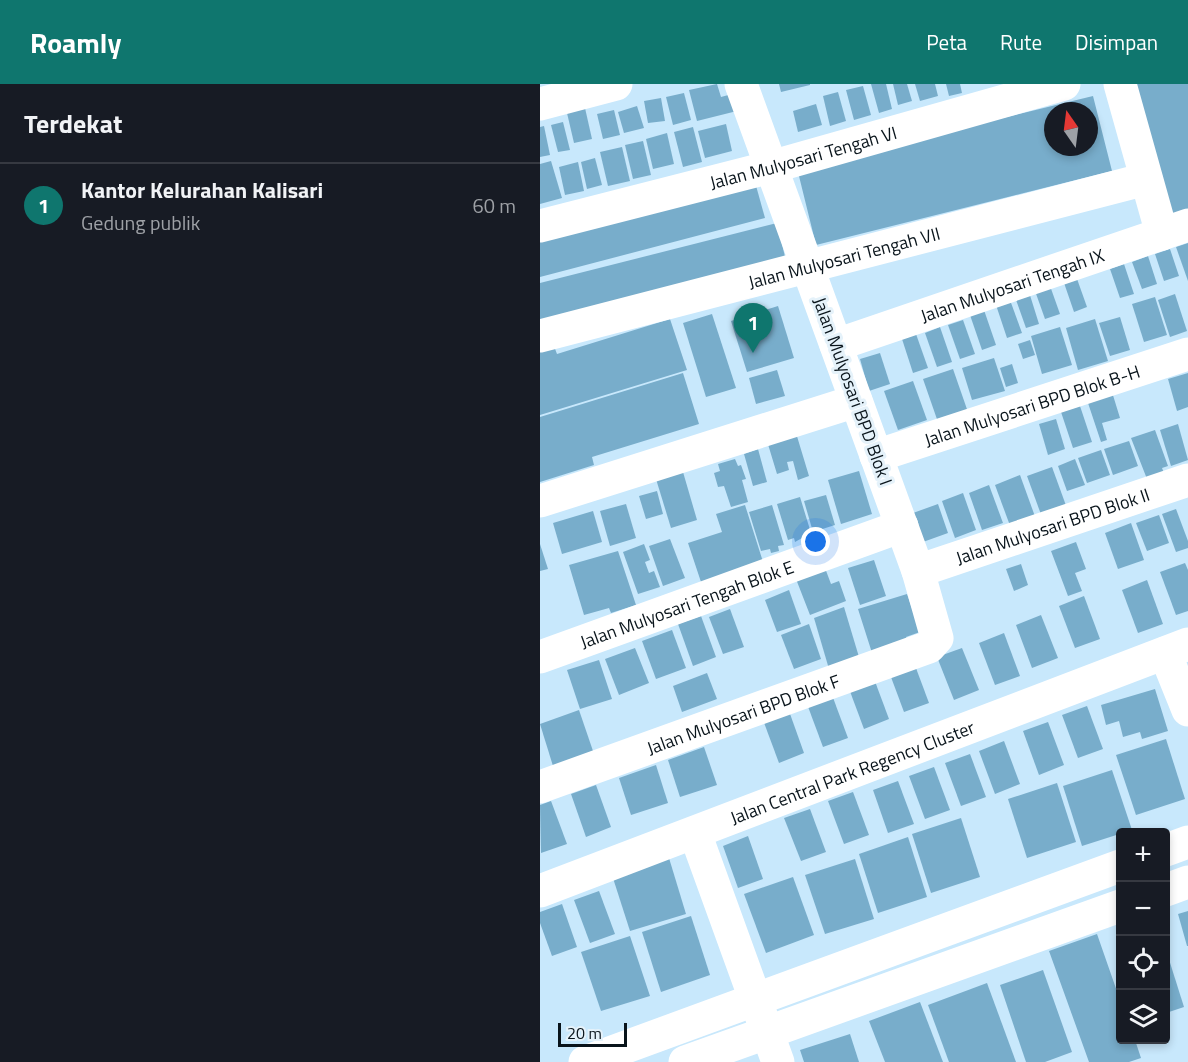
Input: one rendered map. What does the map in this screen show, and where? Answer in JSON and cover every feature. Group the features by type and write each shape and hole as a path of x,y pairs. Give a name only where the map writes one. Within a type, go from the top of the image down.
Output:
{"street":[{"path":"540,104 616,84"},
{"name":"Jalan Mulyosari BPD Blok I","path":"741,84 902,526 937,632"},
{"name":"Jalan Mulyosari Tengah VI","path":"540,226 771,167 1064,84"},
{"path":"1120,84 1146,179 1175,230"},
{"name":"Jalan Mulyosari Tengah VII","path":"540,336 1146,179"},
{"name":"Jalan Mulyosari Tengah IX","path":"836,345 1175,230"},
{"name":"Jalan Mulyosari BPD Blok B-H","path":"876,456 1188,354"},
{"path":"540,501 856,401"},
{"name":"Jalan Mulyosari BPD Blok II","path":"918,571 1188,480"},
{"name":"Jalan Mulyosari Tengah Blok E","path":"540,657 902,526"},
{"name":"Jalan Mulyosari BPD Blok F","path":"540,787 929,647 937,638 937,632"},
{"name":"Jalan Central Park Regency Cluster","path":"540,891 1176,649 1188,710"},
{"path":"695,833 778,1062"},
{"path":"1170,849 1188,842"},
{"path":"585,1062 756,997 1116,867"},
{"path":"1170,889 1188,882"},
{"path":"685,1062 1116,907"}],"building":[{"path":"717,84 721,97 732,94 737,111 697,121 689,90"},
{"path":"779,84 810,84 810,85 781,92"},
{"path":"871,84 886,84 892,109 879,113"},
{"path":"893,84 907,84 912,101 898,105"},
{"path":"915,84 935,84 938,96 920,101"},
{"path":"946,84 960,84 962,93 949,96"},
{"path":"1135,84 1188,84 1188,212 1173,217"},
{"path":"863,86 871,115 854,120 846,90"},
{"path":"838,92 846,121 830,126 823,96"},
{"path":"684,93 691,120 673,125 666,97"},
{"path":"1093,96 1095,102 1068,102"},
{"path":"661,98 665,121 648,123 644,101"},
{"path":"816,104 822,125 798,132 793,111"},
{"path":"637,106 644,128 624,133 618,112"},
{"path":"585,108 592,139 574,143 567,113"},
{"path":"1044,108 1044,156 1098,156 1098,116 1112,171 816,245 797,168"},
{"path":"614,110 620,135 603,139 597,114"},
{"path":"563,122 570,150 558,152 551,125"},
{"path":"726,124 732,151 705,158 698,131"},
{"path":"544,126 550,155 540,157 540,127"},
{"path":"693,127 702,162 683,167 674,132"},
{"path":"667,133 674,164 653,169 646,139"},
{"path":"643,141 651,175 633,179 625,145"},
{"path":"622,147 630,181 608,186 600,152"},
{"path":"595,158 602,185 587,189 581,162"},
{"path":"551,161 562,198 540,204 540,164"},
{"path":"578,162 584,191 565,195 559,167"},
{"path":"755,182 765,218 540,277 540,238"},
{"path":"777,223 786,261 540,324 540,283"},
{"path":"1188,243 1188,281 1176,247"},
{"path":"1170,249 1179,276 1164,281 1155,254"},
{"path":"1148,256 1157,284 1142,289 1132,262"},
{"path":"1124,264 1134,294 1120,298 1110,269"},
{"path":"1076,276 1087,307 1074,312 1063,280"},
{"path":"1049,283 1060,314 1045,319 1034,288"},
{"path":"1029,292 1039,324 1026,328 1015,297"},
{"path":"1175,294 1187,331 1170,337 1158,300"},
{"path":"1155,297 1167,335 1144,342 1132,304"},
{"path":"1010,300 1022,333 1007,338 996,305"},
{"path":"778,306 794,358 747,372 731,321"},
{"path":"984,310 996,345 982,350 970,315"},
{"path":"712,314 736,388 706,397 683,323"},
{"path":"1120,317 1130,350 1110,356 1099,323"},
{"path":"670,319 687,370 540,415 540,344 552,341 557,354"},
{"path":"1095,319 1108,361 1078,370 1066,328"},
{"path":"963,320 975,354 960,359 948,325"},
{"path":"940,327 952,362 937,367 925,333"},
{"path":"1060,327 1072,365 1042,374 1031,336"},
{"path":"916,334 928,368 913,373 902,339"},
{"path":"1030,340 1035,355 1023,359 1018,344"},
{"path":"880,353 890,384 869,391 860,359"},
{"path":"994,358 1005,391 972,400 962,368"},
{"path":"1012,364 1018,383 1006,387 1000,368"},
{"path":"953,369 969,415 939,425 923,379"},
{"path":"777,370 785,396 756,404 749,378"},
{"path":"683,373 699,424 592,457 594,465 540,482 540,417"},
{"path":"1188,373 1188,407 1177,411 1168,379"},
{"path":"913,381 927,420 898,430 884,391"},
{"path":"1112,392 1120,418 1102,423 1107,440 1101,442 1087,400"},
{"path":"1080,406 1092,442 1073,448 1061,412"},
{"path":"1056,419 1065,449 1048,455 1039,424"},
{"path":"1178,424 1188,460 1171,466 1160,430"},
{"path":"1155,430 1168,466 1162,468 1164,473 1147,479 1131,438"},
{"path":"796,433 809,476 798,480 793,461 787,462 789,470 777,474 767,441"},
{"path":"1129,441 1138,466 1113,475 1104,449"},
{"path":"758,449 767,482 753,486 744,454"},
{"path":"1101,450 1110,475 1087,483 1078,458"},
{"path":"735,459 738,466 741,465 746,479 742,480 748,502 731,507 724,486 718,487 714,473 720,471 718,464"},
{"path":"1075,459 1085,485 1067,491 1058,466"},
{"path":"1052,467 1068,511 1043,520 1027,476"},
{"path":"859,471 872,514 841,524 828,480"},
{"path":"683,472 697,520 671,528 656,479"},
{"path":"1020,475 1037,522 1012,531 995,485"},
{"path":"989,485 1003,523 982,530 969,493"},
{"path":"657,491 663,514 646,519 639,496"},
{"path":"963,493 976,530 955,538 942,501"},
{"path":"826,495 835,525 813,532 804,501"},
{"path":"800,497 811,533 795,542 794,538 788,540 777,504"},
{"path":"626,504 636,538 610,546 600,511"},
{"path":"938,504 948,533 923,542 913,513"},
{"path":"745,505 764,565 702,585 688,543 722,532 716,514"},
{"path":"772,505 784,545 778,546 779,551 771,553 770,549 761,551 749,512"},
{"path":"1176,509 1188,541 1188,548 1176,552 1162,514"},
{"path":"593,511 602,542 562,554 553,523"},
{"path":"1159,515 1169,543 1147,551 1136,523"},
{"path":"1131,523 1144,560 1118,569 1105,533"},
{"path":"670,539 685,578 663,586 649,546"},
{"path":"1076,542 1086,569 1075,573 1082,591 1068,596 1051,551"},
{"path":"540,544 548,569 540,571"},
{"path":"644,544 650,560 645,562 649,573 654,571 660,587 638,594 623,552"},
{"path":"618,551 636,605 611,613 609,608 584,615 569,565"},
{"path":"874,560 886,596 860,605 848,568"},
{"path":"1185,563 1188,570 1188,611 1176,615 1160,572"},
{"path":"1021,564 1028,585 1014,591 1006,569"},
{"path":"825,568 831,584 839,581 846,601 810,615 796,579"},
{"path":"1147,580 1163,624 1138,633 1122,590"},
{"path":"789,590 801,624 777,632 765,600"},
{"path":"907,594 920,632 906,637 908,642 892,643 893,649 873,656 858,609"},
{"path":"1084,596 1100,639 1075,648 1059,606"},
{"path":"844,607 859,657 829,669 814,618"},
{"path":"730,609 744,647 723,654 709,617"},
{"path":"1041,615 1058,658 1032,668 1016,625"},
{"path":"701,616 716,657 693,666 678,624"},
{"path":"809,624 821,659 794,669 781,635"},
{"path":"672,630 686,668 656,679 642,641"},
{"path":"1004,633 1020,676 995,685 979,643"},
{"path":"635,648 649,683 619,695 605,659"},
{"path":"962,648 979,690 954,700 937,657"},
{"path":"599,660 612,699 580,709 567,670"},
{"path":"913,660 929,703 904,712 888,669"},
{"path":"707,673 717,699 682,712 673,686"},
{"path":"873,676 889,719 864,729 848,686"},
{"path":"1155,689 1168,731 1142,739 1140,732 1123,737 1119,721 1106,725 1101,705"},
{"path":"832,695 848,738 823,747 807,704"},
{"path":"1087,706 1103,749 1078,758 1062,715"},
{"path":"579,710 593,751 553,766 540,724"},
{"path":"789,711 804,753 779,763 763,720"},
{"path":"1048,722 1064,765 1039,775 1023,731"},
{"path":"1166,739 1185,799 1136,815 1116,755"},
{"path":"1004,741 1020,784 995,794 979,751"},
{"path":"704,747 717,785 680,797 668,760"},
{"path":"970,754 986,797 961,806 945,763"},
{"path":"656,765 668,803 631,815 619,778"},
{"path":"934,767 950,810 925,819 909,776"},
{"path":"1112,770 1131,828 1116,828 1116,835 1082,846 1063,786"},
{"path":"898,781 914,824 888,833 873,790"},
{"path":"1057,783 1076,842 1027,858 1008,799"},
{"path":"596,785 611,827 586,837 571,794"},
{"path":"853,792 869,835 844,844 828,801"},
{"path":"551,801 567,844 541,853 540,805"},
{"path":"810,809 826,852 801,861 784,818"},
{"path":"961,818 980,877 931,893 912,834"},
{"path":"748,836 763,879 738,888 723,846"},
{"path":"908,837 927,897 878,913 859,854"},
{"path":"669,858 686,914 630,931 612,875"},
{"path":"855,859 874,919 825,934 805,875"},
{"path":"793,877 814,935 766,953 744,894"},
{"path":"599,891 615,934 590,943 574,900"},
{"path":"562,904 577,947 552,956 540,923 540,912"},
{"path":"1188,911 1188,946 1187,946 1178,914"},
{"path":"691,916 710,975 661,992 642,932"},
{"path":"1097,934 1116,989 1116,1044 1136,1044 1141,1058 1129,1062 1089,1062 1049,951"},
{"path":"630,936 650,996 601,1011 581,952"},
{"path":"1170,963 1184,1007 1170,1012"},
{"path":"1043,970 1072,1052 1045,1062 1026,1062 1000,985"},
{"path":"987,983 1016,1062 949,1062 928,1005"},
{"path":"920,1002 943,1062 885,1062 869,1021"},
{"path":"850,1034 859,1062 804,1062 800,1050"}],"place":[{"name":"Kantor Kelurahan Kalisari","path":"753,353"}]}
